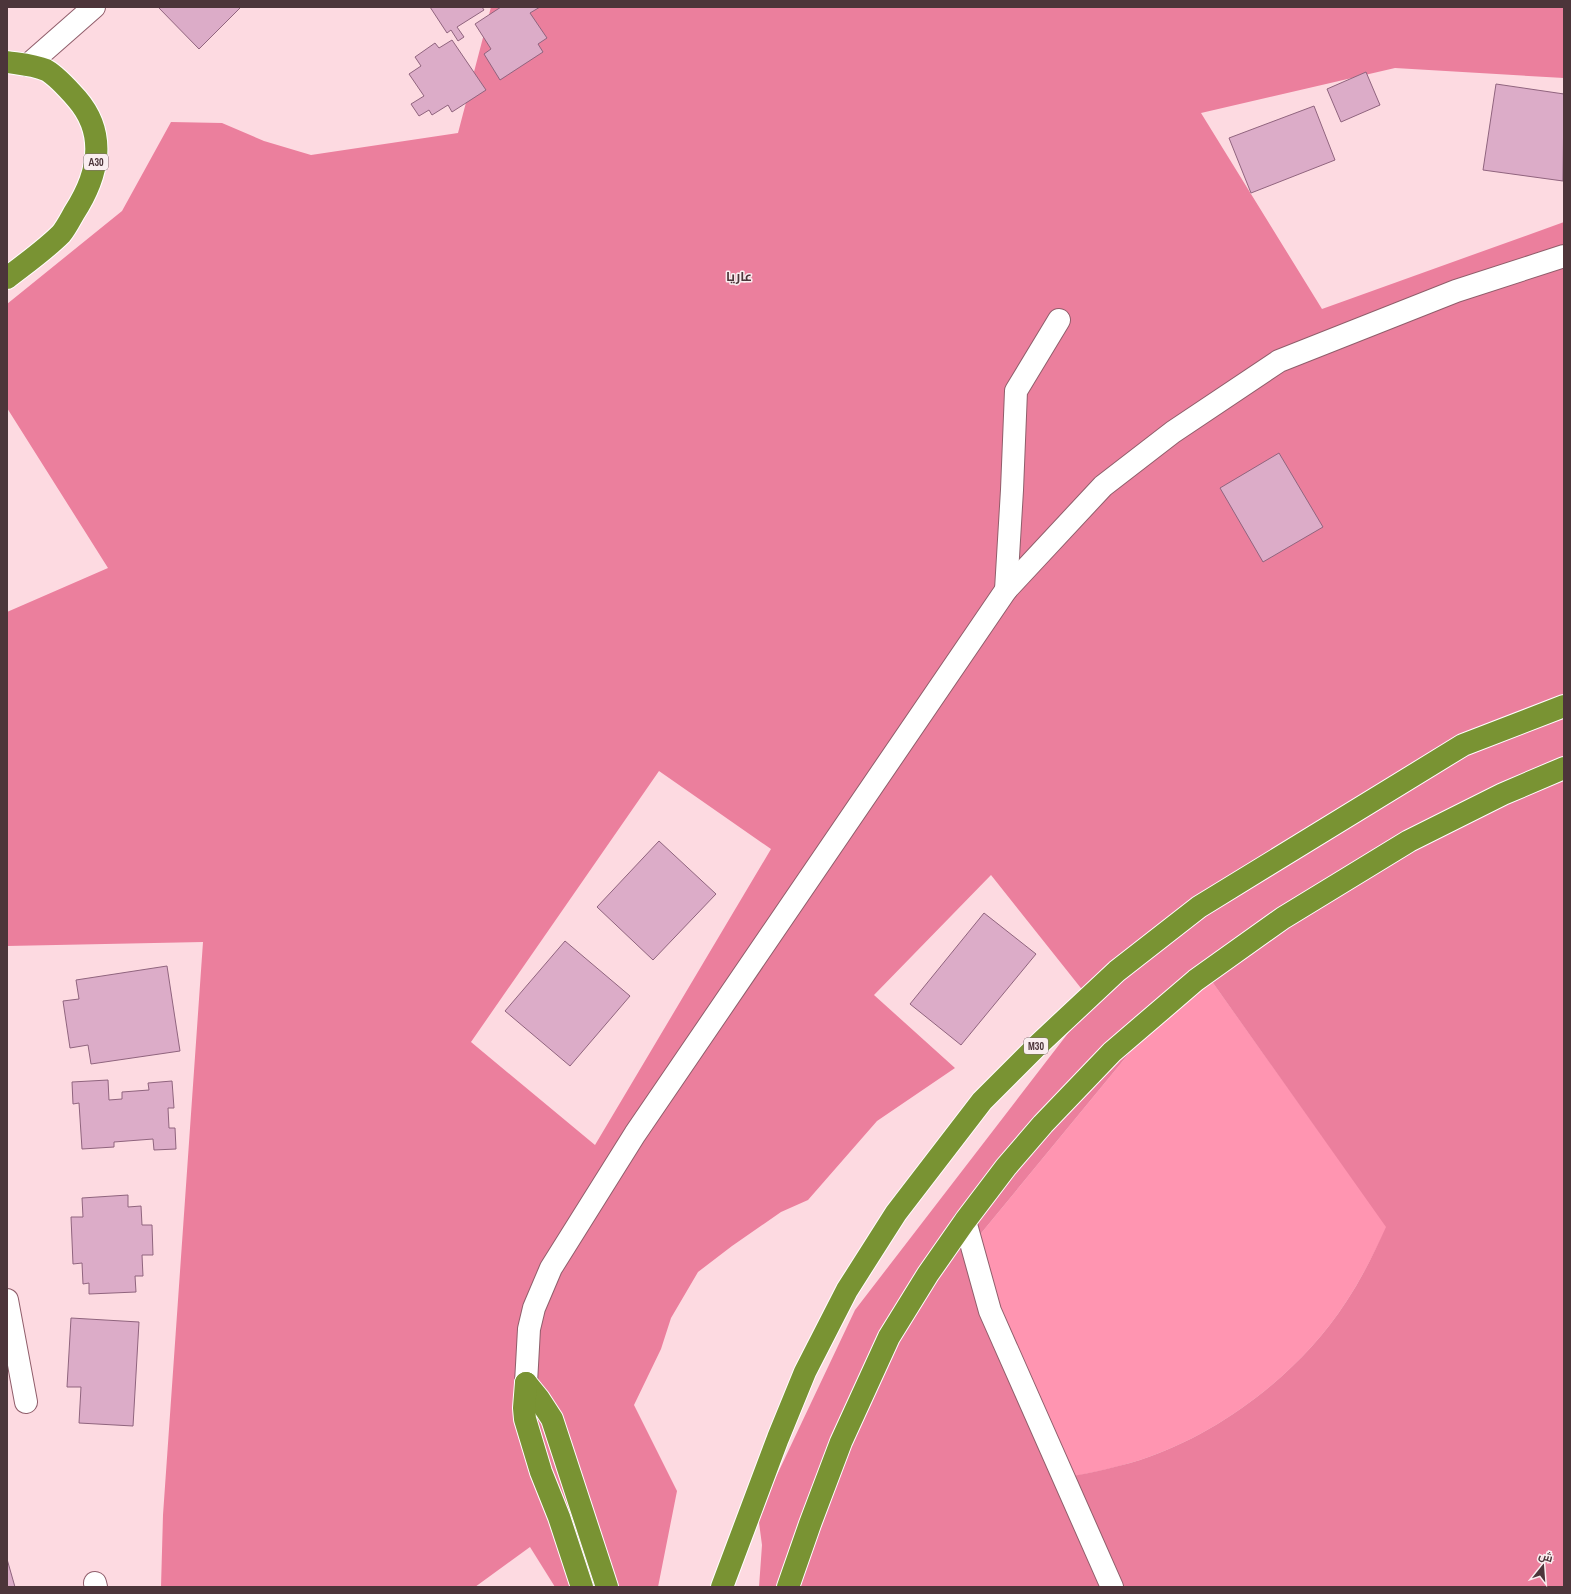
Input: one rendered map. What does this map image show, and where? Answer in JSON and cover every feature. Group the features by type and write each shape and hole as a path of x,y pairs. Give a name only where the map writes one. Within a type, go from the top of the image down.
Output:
{"highway":[{"name":"A30","path":"7,62 28,65 47,71 80,102 91,121 98,146 94,174 82,202 62,233 7,278"},
{"name":"M30","path":"722,1587 778,1438 805,1372 847,1290 896,1213 982,1101 1039,1044 1117,971 1199,907 1463,745 1564,706"},
{"path":"788,1587 841,1442 889,1336 928,1274 965,1221 1006,1167 1043,1124 1112,1052 1196,980 1283,918 1409,841 1503,794 1564,768"},
{"path":"526,1383 524,1408 525,1418 541,1472 559,1517 582,1587"},
{"path":"526,1383 539,1398 552,1419 607,1587"}],"street":[{"path":"28,65 94,7"},
{"path":"526,1383 529,1328 534,1308 551,1268 639,1128 1006,590 1103,486 1172,432 1279,362 1456,291 1564,256"},
{"path":"1006,590 1016,391 1059,320"},
{"path":"965,1221 990,1311 1112,1587"},
{"path":"7,1300 26,1402"}],"shaded area":[{"path":"491,7 1564,7 1564,78 1395,68 1201,113 1322,309 1564,222 1564,1587 759,1587 762,1545 758,1515 855,1310 1092,1002 991,875 874,995 955,1068 877,1121 808,1200 781,1212 698,1272 671,1318 661,1349 634,1405 677,1491 658,1587 555,1587 530,1547 475,1587 161,1587 163,1515 203,942 7,946 7,612 108,568 7,408 7,304 122,211 171,122 222,123 264,141 311,155 458,133","holes":["659,771 771,849 595,1145 471,1042","1201,966 1386,1227 1357,1284 1327,1328 1306,1353 1256,1398 1228,1417 1170,1449 1129,1463 1054,1480 978,1237"]},
{"path":"1201,966 1387,1227 1357,1284 1327,1328 1306,1353 1256,1398 1228,1417 1170,1449 1118,1466 1054,1480 978,1237"}],"building":[{"path":"158,7 241,7 199,49"},
{"path":"430,7 482,7 484,10 457,27 464,37 458,41 451,30 447,33"},
{"path":"501,7 540,7 530,13 547,38 538,44 543,52 500,80 484,54 491,49 475,24"},
{"path":"452,40 486,90 452,112 448,105 432,115 429,110 419,116 411,104 424,96 409,74 421,66 415,57 435,43 439,48"},
{"path":"1366,72 1380,105 1341,122 1327,89"},
{"path":"1496,84 1564,94 1563,181 1483,170"},
{"path":"1314,106 1335,160 1251,193 1229,138"},
{"path":"1279,453 1323,527 1263,562 1220,488"},
{"path":"659,841 716,894 653,960 597,907"},
{"path":"984,913 1036,954 961,1045 910,1004"},
{"path":"565,941 630,996 570,1066 505,1011"},
{"path":"167,966 180,1051 91,1064 88,1045 70,1048 63,1001 79,999 76,980"},
{"path":"108,1080 109,1100 122,1099 122,1092 149,1090 148,1083 172,1081 174,1108 168,1108 169,1128 175,1128 176,1149 154,1150 153,1139 114,1142 114,1147 82,1149 79,1103 73,1104 72,1082"},
{"path":"128,1195 128,1207 141,1206 142,1225 152,1225 153,1255 142,1255 143,1276 135,1276 136,1292 89,1294 89,1283 83,1284 82,1263 73,1264 71,1217 83,1217 82,1198"},
{"path":"71,1318 139,1322 133,1426 79,1423 81,1387 67,1387"},
{"path":"7,1559 15,1587 7,1587"}],"district":[{"name":"عاريا","path":"739,276"}]}
